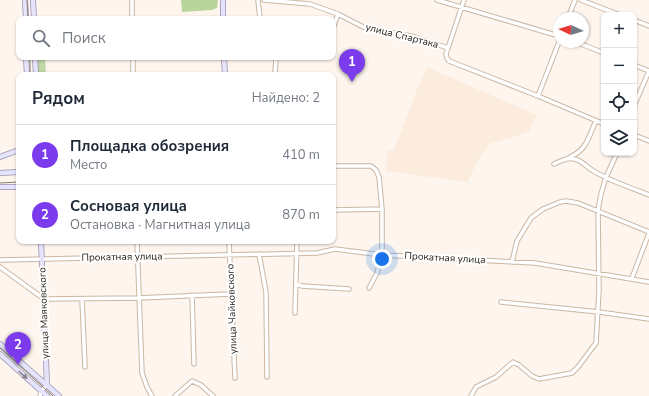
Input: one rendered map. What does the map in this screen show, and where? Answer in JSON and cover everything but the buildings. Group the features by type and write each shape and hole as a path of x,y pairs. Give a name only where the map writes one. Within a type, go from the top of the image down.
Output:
{"main road":[{"path":"25,0 26,16"},
{"path":"33,0 34,16"},
{"path":"223,0 223,16"},
{"path":"26,60 27,72"},
{"path":"35,60 36,72"},
{"path":"224,60 224,72"},
{"path":"0,157 16,151"},
{"path":"0,173 16,172"},
{"path":"0,187 16,187"},
{"name":"улица Маяковского","path":"41,244 47,385"},
{"path":"0,344 59,396"},
{"path":"0,354 41,394 46,396"}],"street":[{"path":"132,0 132,16"},
{"path":"258,0 260,16"},
{"name":"улица Спартака","path":"264,0 310,4 338,14 363,27 415,37 448,48"},
{"path":"437,0 553,34"},
{"path":"464,0 448,48 447,58 449,61 601,123"},
{"path":"570,12 575,0"},
{"path":"581,0 612,12"},
{"path":"336,20 338,14"},
{"path":"637,21 649,26"},
{"path":"589,47 601,52"},
{"path":"538,96 557,48"},
{"path":"133,60 133,72"},
{"path":"275,72 276,60"},
{"path":"637,66 649,71 637,99"},
{"path":"554,164 578,154 584,148 596,121"},
{"path":"637,136 649,141"},
{"path":"471,396 476,387 496,377 513,362 532,376 539,379 574,371 596,343 599,273 598,210 606,177 616,156"},
{"path":"567,158 573,158 582,162 592,170 606,177 649,195"},
{"path":"336,166 369,165 376,170 379,177 382,209 382,255 377,273 369,288"},
{"path":"512,262 517,240 531,218 555,203 566,201 578,203 598,210 649,232 632,278"},
{"path":"336,210 382,209"},
{"path":"137,244 142,373 152,396"},
{"name":"улица Чайковского","path":"229,244 234,378"},
{"path":"295,313 297,244"},
{"name":"Прокатная улица","path":"0,260 296,254 320,253 328,249 335,248 382,255 535,263 649,282"},
{"path":"260,254 266,292 267,377"},
{"path":"0,267 44,299 138,298 230,294"},
{"path":"296,284 302,286 349,289"},
{"path":"192,295 194,364"},
{"path":"82,299 85,367"},
{"path":"501,302 649,319"},
{"path":"175,396 192,381 196,382 213,396"},
{"path":"41,394 47,385"}],"shaded area":[{"path":"427,67 537,115 529,132 490,144 476,163 468,182 386,171 387,151 394,150"}],"green space":[{"path":"181,0 218,0 217,8 212,10 182,12"},
{"path":"37,60 45,60 46,72 37,72"}],"tram line":[{"path":"27,0 28,16"},
{"path":"30,60 30,72"},
{"path":"0,183 16,182"},
{"path":"0,348 53,396"}],"place":[{"name":"Площадка обозрения","path":"352,82"},
{"name":"Сосновая улица","path":"18,365"}]}
